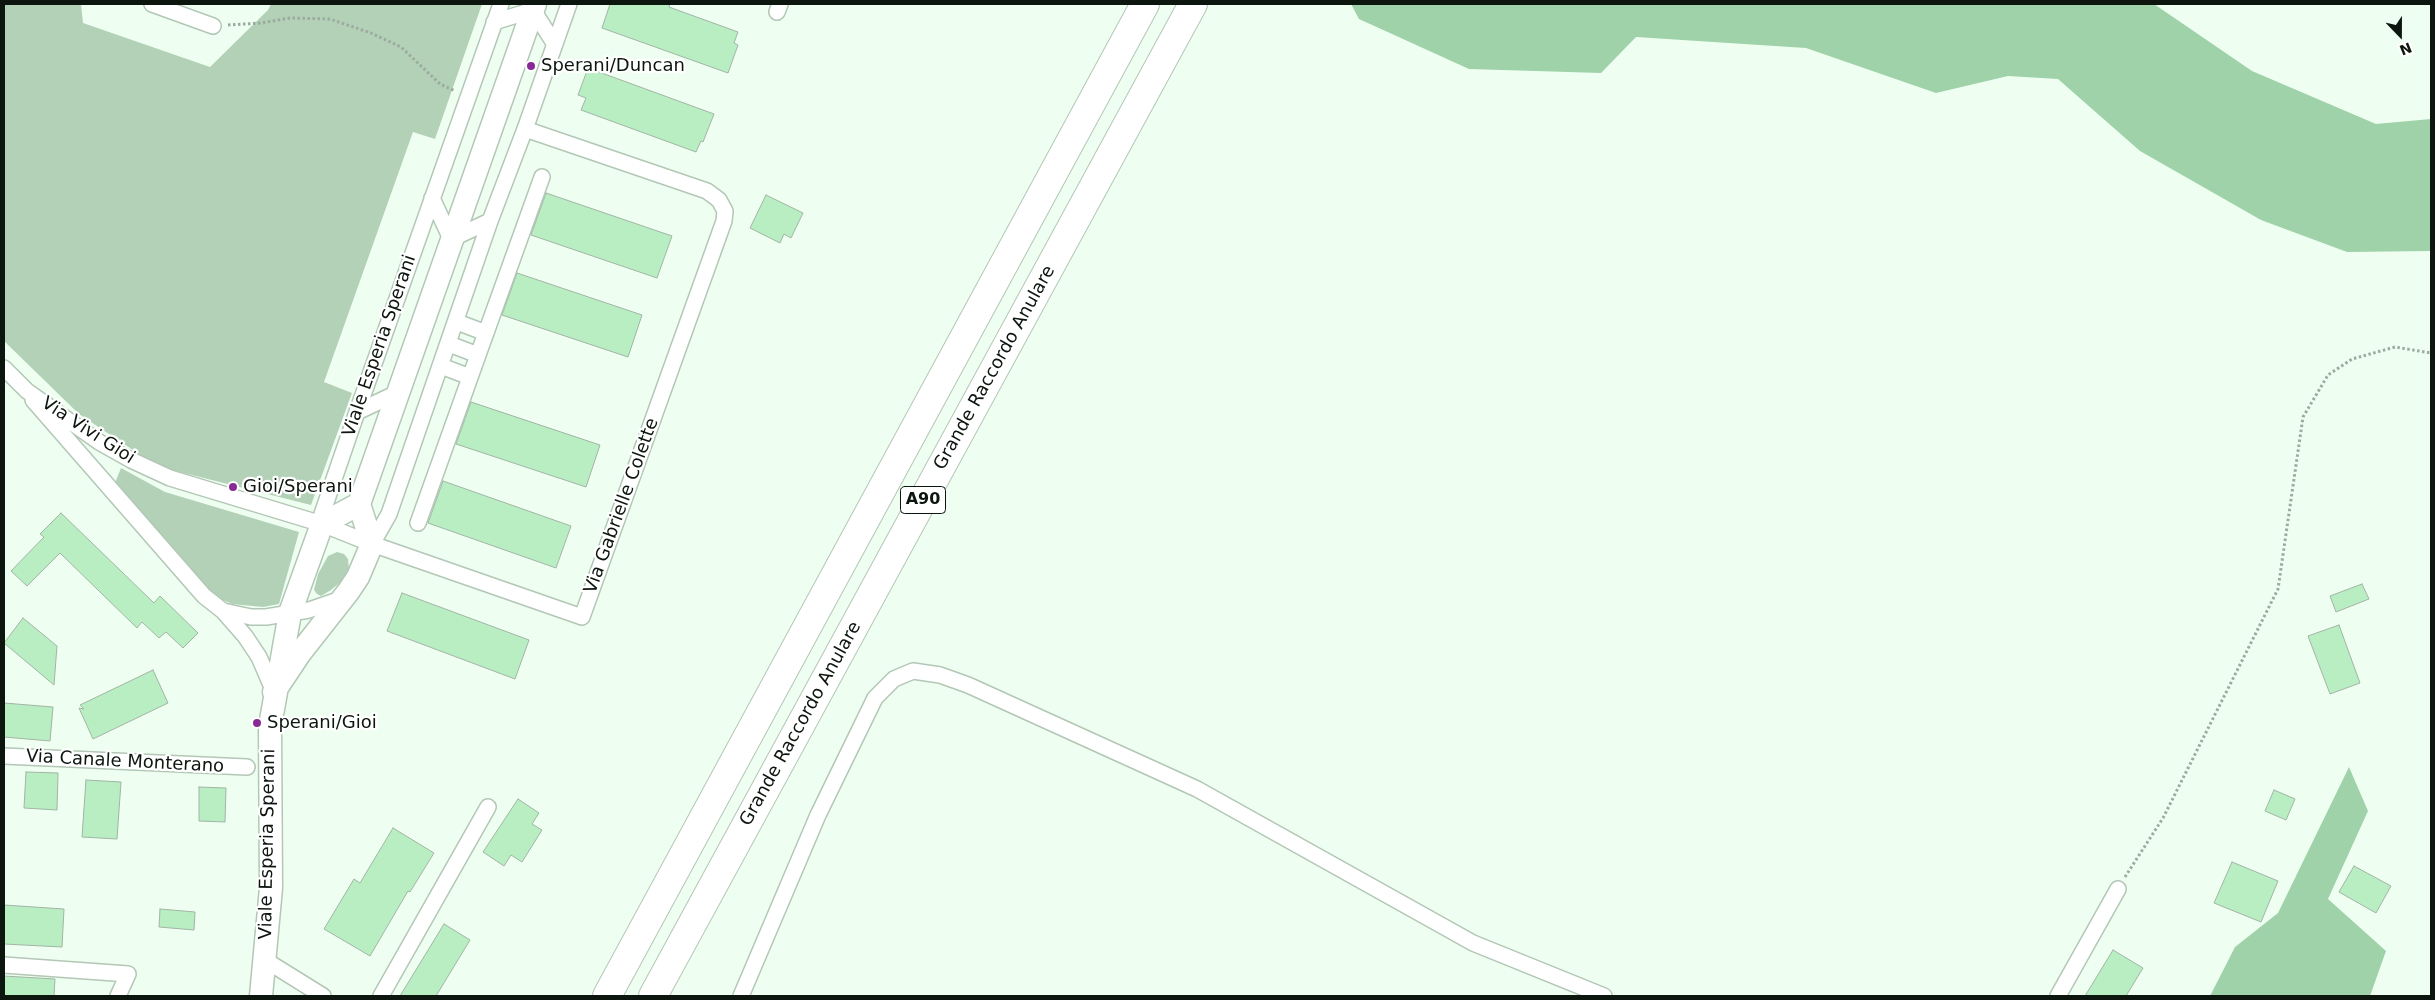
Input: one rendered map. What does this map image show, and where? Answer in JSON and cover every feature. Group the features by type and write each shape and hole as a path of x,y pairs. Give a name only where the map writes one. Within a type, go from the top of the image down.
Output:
{"highway":[{"name":"A90","path":"607,996 1145,4"},
{"name":"Grande Raccordo Anulare","path":"653,996 1193,4"}],"street":[{"path":"152,4 212,26"},
{"name":"Viale Esperia Sperani","path":"261,996 271,888 269,744 274,692 290,614 322,524 322,514 357,412 501,4"},
{"name":"Viale Esperia Sperani","path":"274,692 300,653 344,598 358,577 372,544 389,514 457,322 490,220 525,130 569,4"},
{"path":"494,22 534,7 554,43"},
{"name":"Viale Esperia Sperani","path":"359,504 534,7"},
{"name":"Via Gabrielle Colette","path":"372,544 582,617 724,221 724,207 716,196 707,192 525,130"},
{"path":"418,524 542,177"},
{"path":"432,198 451,239 490,220"},
{"path":"457,322 486,333"},
{"path":"449,344 478,355"},
{"path":"441,366 470,377"},
{"name":"Via Vivi Gioi","path":"4,368 26,390 41,411 204,596 223,611 259,656 274,692"},
{"name":"Via Vivi Gioi","path":"26,390 99,442 144,466 180,482 322,524 372,544"},
{"path":"357,412 397,393"},
{"path":"322,524 359,504 372,544"},
{"name":"Via Vivi Gioi","path":"223,611 251,617 290,614 309,610 344,598"},
{"path":"741,996 818,815 875,698 894,679 914,671 940,675 968,685 1197,789 1472,943 1604,996"},
{"name":"Via Canale Monterano","path":"4,756 247,768"},
{"path":"381,996 488,808"},
{"path":"2058,996 2118,889"},
{"path":"265,960 323,996"},
{"path":"4,965 128,974 118,996"}],"path":[{"path":"212,26 261,23 290,18 330,19 371,32 401,47 440,84 467,97"},
{"path":"2118,889 2163,818 2278,589 2303,418 2328,375 2352,359 2396,347 2431,353"}],"green space":[{"path":"4,4 81,4 83,23 210,67 268,10 271,4 482,4 435,139 413,132 324,382 352,393 311,505 172,470 145,458 79,414 4,341"},
{"path":"1351,4 2154,4 2252,71 2376,124 2431,119 2431,251 2347,252 2261,220 2140,151 2058,79 2008,76 1936,93 1806,48 1636,37 1601,73 1469,69 1359,19"},
{"path":"121,468 165,492 299,532 279,604 263,607 232,604 214,596 115,483"},
{"path":"337,552 344,554 348,559 349,569 342,581 321,596 314,590 318,574 328,556"},
{"path":"2349,767 2368,811 2328,899 2386,951 2370,996 2210,996 2235,947 2278,913"}],"building":[{"path":"610,4 670,4 669,7 738,32 734,43 738,45 728,73 602,28"},
{"path":"588,68 714,114 703,142 701,141 696,152 581,110 586,98 578,95"},
{"path":"546,193 672,236 657,278 531,235"},
{"path":"766,195 803,213 791,238 784,234 780,243 750,228"},
{"path":"517,273 642,315 628,357 502,315"},
{"path":"471,402 600,445 586,487 456,444"},
{"path":"443,481 571,526 556,568 428,523"},
{"path":"61,513 154,603 160,596 198,633 183,648 166,632 159,638 142,622 137,628 60,553 27,586 11,571 44,537 40,534"},
{"path":"2362,584 2369,599 2336,612 2330,596"},
{"path":"402,593 529,640 515,679 387,631"},
{"path":"23,618 57,646 54,685 4,643"},
{"path":"2339,625 2360,683 2330,694 2308,636"},
{"path":"153,670 168,703 93,739 79,708 84,709 80,705"},
{"path":"4,703 53,707 50,741 4,737"},
{"path":"26,772 58,773 57,810 24,808"},
{"path":"86,780 121,782 117,839 82,837"},
{"path":"199,787 226,788 225,822 199,821"},
{"path":"2274,790 2295,799 2286,820 2265,811"},
{"path":"518,799 539,813 532,824 542,830 522,862 511,855 504,866 483,852"},
{"path":"393,828 434,853 410,892 408,891 370,956 324,929 354,879 360,883"},
{"path":"2232,862 2278,881 2261,922 2214,903"},
{"path":"2354,866 2391,886 2376,913 2339,892"},
{"path":"4,905 64,909 62,947 4,944"},
{"path":"160,909 195,912 194,930 159,927"},
{"path":"444,924 470,940 436,996 400,996"},
{"path":"2113,950 2143,968 2126,996 2085,996"},
{"path":"4,976 55,979 54,996 4,996"}],"place":[{"name":"Sperani/Duncan","path":"531,66"},
{"name":"Gioi/Sperani","path":"233,487"},
{"name":"Sperani/Gioi","path":"257,723"}]}
